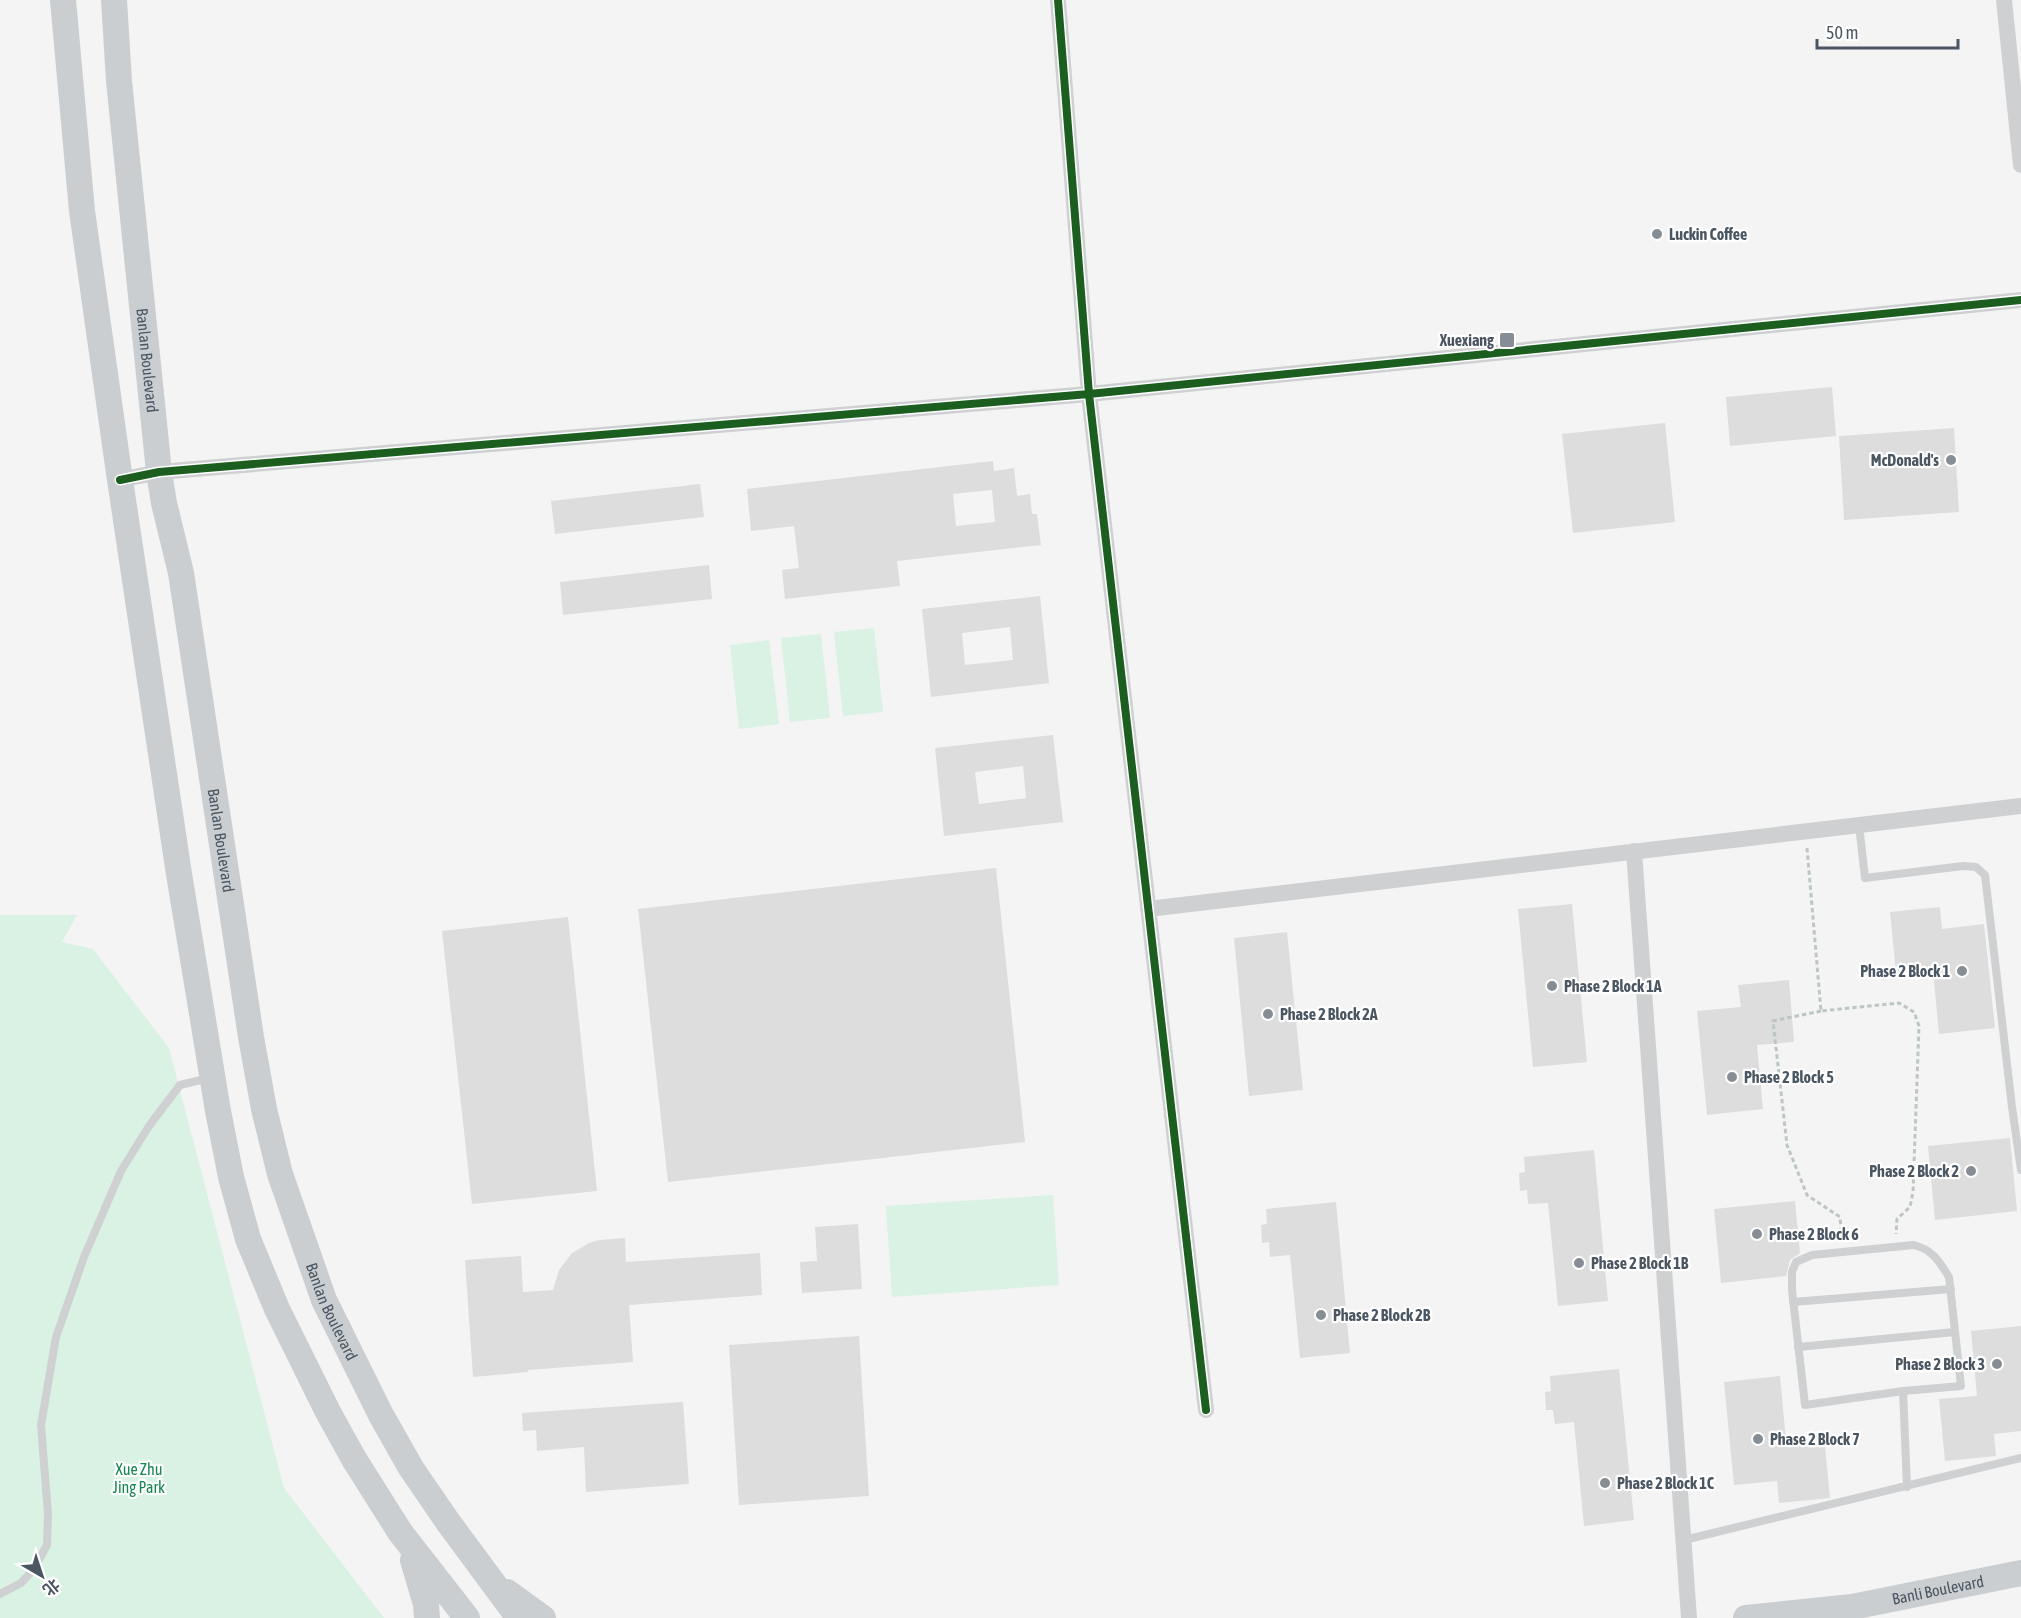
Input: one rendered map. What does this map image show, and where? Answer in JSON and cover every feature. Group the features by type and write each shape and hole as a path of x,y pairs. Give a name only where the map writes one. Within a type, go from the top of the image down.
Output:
{"main road":[{"path":"63,0 82,211 120,480 212,1077 231,1178 248,1239 276,1309 338,1431 400,1532 467,1618"},
{"name":"Banlan Boulevard","path":"114,0 118,81 134,213 159,472 181,573 251,1037 264,1109 280,1174 324,1300 381,1415 411,1468 519,1618"},
{"path":"400,1532 420,1580 427,1618"},
{"path":"483,1569 502,1588 543,1618"},
{"name":"Banli Boulevard","path":"1746,1618 1851,1607 2021,1573"}],"street":[{"path":"1059,0 1089,394 1206,1410"},
{"path":"2004,0 2021,165"},
{"path":"120,480 159,472 1089,394 2021,300"},
{"path":"1148,909 2021,806"},
{"path":"1634,851 1689,1618"}],"lane":[{"path":"1859,825 1864,878 1963,866 1976,867 1985,875 2016,1106 2021,1170"},
{"path":"0,1594 21,1583 34,1569 47,1545 48,1514 41,1425 56,1337 84,1257 121,1171 149,1126 180,1085 212,1077"},
{"path":"1914,1245 1927,1249 1949,1277 1961,1386 1902,1391 1805,1405 1793,1302 1792,1272 1796,1262 1812,1255 1895,1246 1914,1245"},
{"path":"1793,1302 1951,1289"},
{"path":"1798,1347 1955,1332"},
{"path":"1902,1391 1907,1487"},
{"path":"1684,1540 2021,1458"}],"path":[{"path":"1806,831 1821,1011"},
{"path":"1844,1252 1840,1217 1807,1196 1787,1144 1773,1021 1821,1011 1899,1003 1914,1012 1919,1026 1913,1192 1910,1207 1897,1219 1895,1246"}],"green space":[{"path":"874,628 883,712 843,716 834,632"},
{"path":"821,634 830,718 790,722 781,638"},
{"path":"769,640 779,724 739,729 730,645"},
{"name":"Xue Zhu Jing Park","path":"0,915 77,915 62,942 93,949 169,1048 284,1488 384,1618 0,1618"},
{"path":"1053,1195 1059,1285 892,1297 886,1206"}],"building":[{"path":"1832,387 1836,436 1730,446 1726,397"},
{"path":"1665,423 1675,522 1573,533 1562,434"},
{"path":"1954,428 1959,512 1844,520 1839,436"},
{"path":"993,461 994,471 1014,468 1017,496 1030,494 1032,514 1037,514 1041,545 897,561 900,586 785,599 782,570 799,568 794,526 751,531 747,489","holes":["992,490 995,522 956,526 953,494"]},
{"path":"700,484 704,517 555,534 551,501"},
{"path":"709,565 712,599 563,615 560,582"},
{"path":"1040,596 1049,683 931,697 922,609","holes":["1010,627 1013,660 965,665 962,633"]},
{"path":"1053,735 1063,822 944,836 935,748","holes":["1023,766 1026,798 979,804 975,772"]},
{"path":"996,868 1025,1142 668,1182 638,909"},
{"name":"Phase 2 Block 1A","path":"1572,904 1587,1062 1533,1067 1518,909"},
{"name":"Phase 2 Block 1","path":"1940,907 1942,929 1984,924 1995,1028 1939,1034 1933,970 1896,973 1890,912"},
{"path":"568,917 597,1191 472,1204 442,931"},
{"name":"Phase 2 Block 2A","path":"1287,932 1303,1090 1249,1096 1234,938"},
{"name":"Phase 2 Block 5","path":"1789,980 1794,1042 1757,1045 1763,1109 1707,1115 1697,1011 1741,1007 1738,985"},
{"name":"Phase 2 Block 2","path":"2010,1138 2017,1211 1935,1220 1928,1146"},
{"name":"Phase 2 Block 1B","path":"1594,1150 1608,1301 1558,1306 1548,1203 1528,1204 1527,1190 1520,1191 1519,1173 1525,1172 1524,1157"},
{"name":"Phase 2 Block 6","path":"1795,1201 1800,1253 1790,1260 1786,1276 1721,1283 1714,1209"},
{"name":"Phase 2 Block 2B","path":"1336,1202 1350,1353 1300,1358 1290,1255 1270,1257 1269,1242 1262,1243 1261,1225 1267,1224 1266,1209"},
{"path":"858,1224 862,1289 802,1293 800,1262 817,1261 815,1227"},
{"path":"625,1238 626,1262 760,1253 762,1295 629,1305 633,1362 528,1370 528,1372 473,1377 465,1260 521,1256 523,1292 553,1290 559,1270 572,1253 599,1240"},
{"name":"Phase 2 Block 3","path":"2021,1326 2021,1431 1994,1434 1996,1456 1945,1461 1939,1399 1977,1396 1971,1331"},
{"path":"859,1336 869,1496 739,1505 729,1345"},
{"name":"Phase 2 Block 1C","path":"1619,1369 1634,1520 1584,1526 1574,1422 1555,1424 1553,1410 1546,1410 1545,1392 1551,1391 1550,1376"},
{"name":"Phase 2 Block 7","path":"1780,1376 1786,1441 1824,1437 1830,1498 1779,1503 1777,1481 1734,1485 1724,1382"},
{"path":"683,1402 689,1484 586,1492 584,1447 537,1451 536,1430 523,1431 522,1413"}],"cycle path":[{"path":"1058,0 1089,394 1206,1410"},
{"path":"120,480 159,472 1089,394 2021,300"}],"place":[{"name":"Luckin Coffee","path":"1657,234"},
{"name":"Xuexiang","path":"1507,340"},
{"name":"McDonald's","path":"1951,460"},
{"name":"Phase 2 Block 1","path":"1962,971"},
{"name":"Phase 2 Block 1A","path":"1552,986"},
{"name":"Phase 2 Block 2A","path":"1268,1014"},
{"name":"Phase 2 Block 5","path":"1732,1077"},
{"name":"Phase 2 Block 2","path":"1971,1171"},
{"name":"Phase 2 Block 6","path":"1757,1234"},
{"name":"Phase 2 Block 1B","path":"1579,1263"},
{"name":"Phase 2 Block 2B","path":"1321,1315"},
{"name":"Phase 2 Block 3","path":"1997,1364"},
{"name":"Phase 2 Block 7","path":"1758,1439"},
{"name":"Phase 2 Block 1C","path":"1605,1483"}]}
